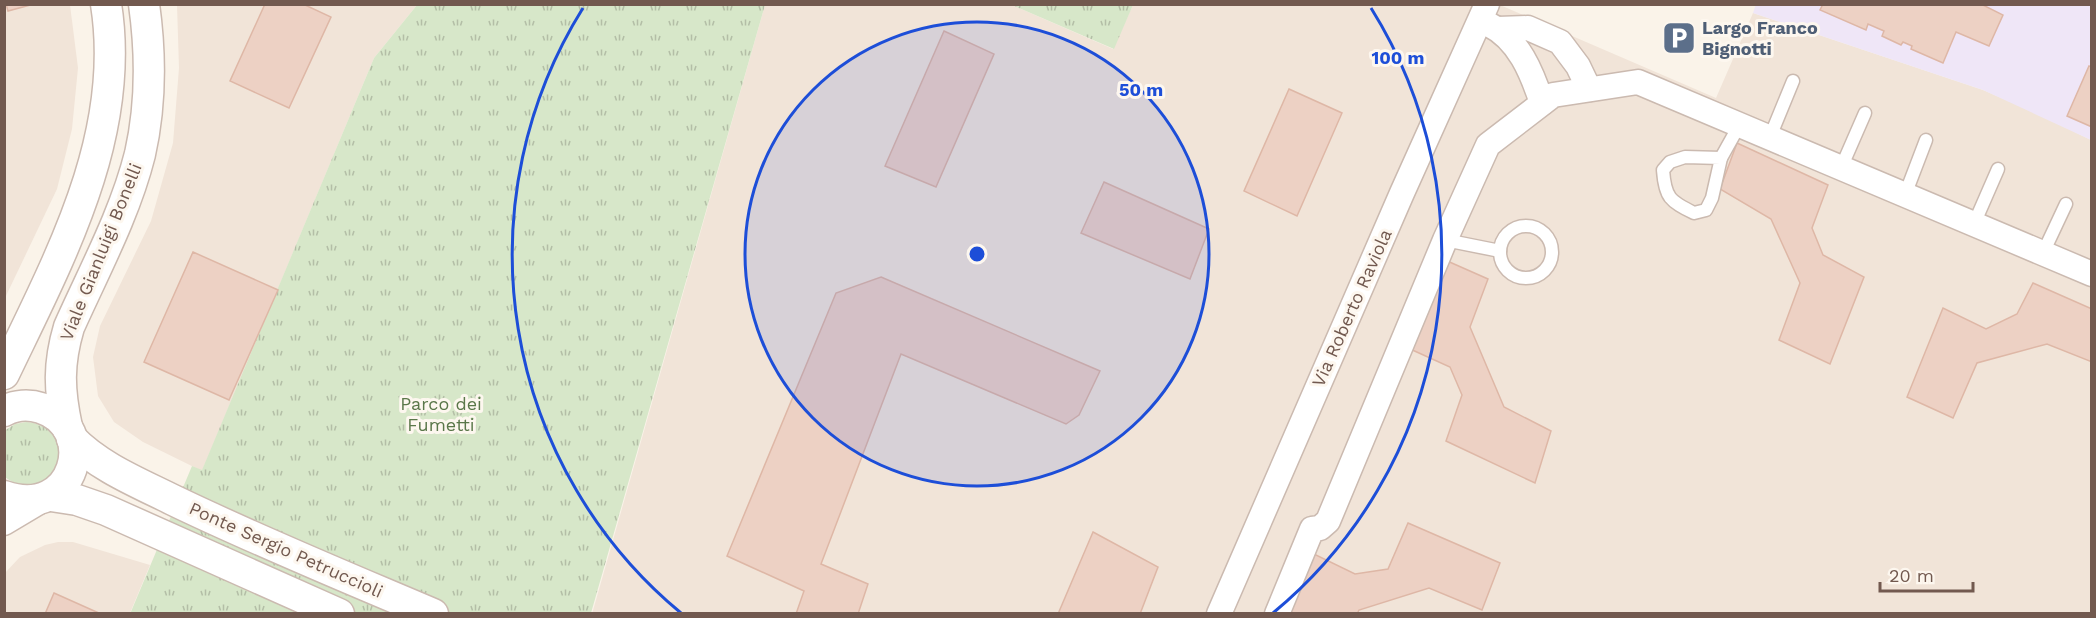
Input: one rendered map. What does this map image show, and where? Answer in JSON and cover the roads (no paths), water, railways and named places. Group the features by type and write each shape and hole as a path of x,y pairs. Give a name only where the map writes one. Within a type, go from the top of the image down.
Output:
{"street":[{"name":"Viale Gianluigi Bonelli","path":"4,374 64,243 97,155 105,117 110,66 110,39 105,4"},
{"name":"Viale Gianluigi Bonelli","path":"51,495 63,485 72,471 75,455 61,400 62,348 127,194 142,143 149,87 149,49 144,4"},
{"path":"1489,18 1528,28 1560,42 1578,66 1589,89"},
{"path":"1489,18 1518,50 1532,72 1542,103"},
{"name":"Via Roberto Raviola","path":"1219,614 1402,192 1489,18"},
{"path":"1277,614 1312,529 1320,528 1328,521 1445,240 1488,145 1553,95 1638,82 2091,274"},
{"name":"Ponte Sergio Petruccioli","path":"4,411 20,406 34,406 47,410 101,462 173,500 286,552 433,614"},
{"name":"Ponte Sergio Petruccioli","path":"51,495 91,505 158,532 339,614"},
{"path":"4,496 19,501 35,501 51,495"},
{"path":"4,523 51,495"}],"lane":[{"path":"1770,138 1793,81"},
{"path":"1841,168 1865,113"},
{"path":"1721,158 1685,157 1670,162 1663,170 1664,190 1672,202 1694,213 1706,210 1712,198 1721,158 1740,124"},
{"path":"1905,195 1926,140"},
{"path":"1974,224 1998,169"},
{"path":"2043,254 2066,204"},
{"path":"1522,227 1540,231 1551,244 1552,254 1545,270 1530,278 1512,274 1501,260 1500,251 1507,235 1522,227"},
{"path":"1445,240 1500,251"}],"place":[{"name":"Largo Franco Bignotti","path":"1679,38"}],"park label":[{"name":"Parco dei Fumetti","path":"441,414"}]}
